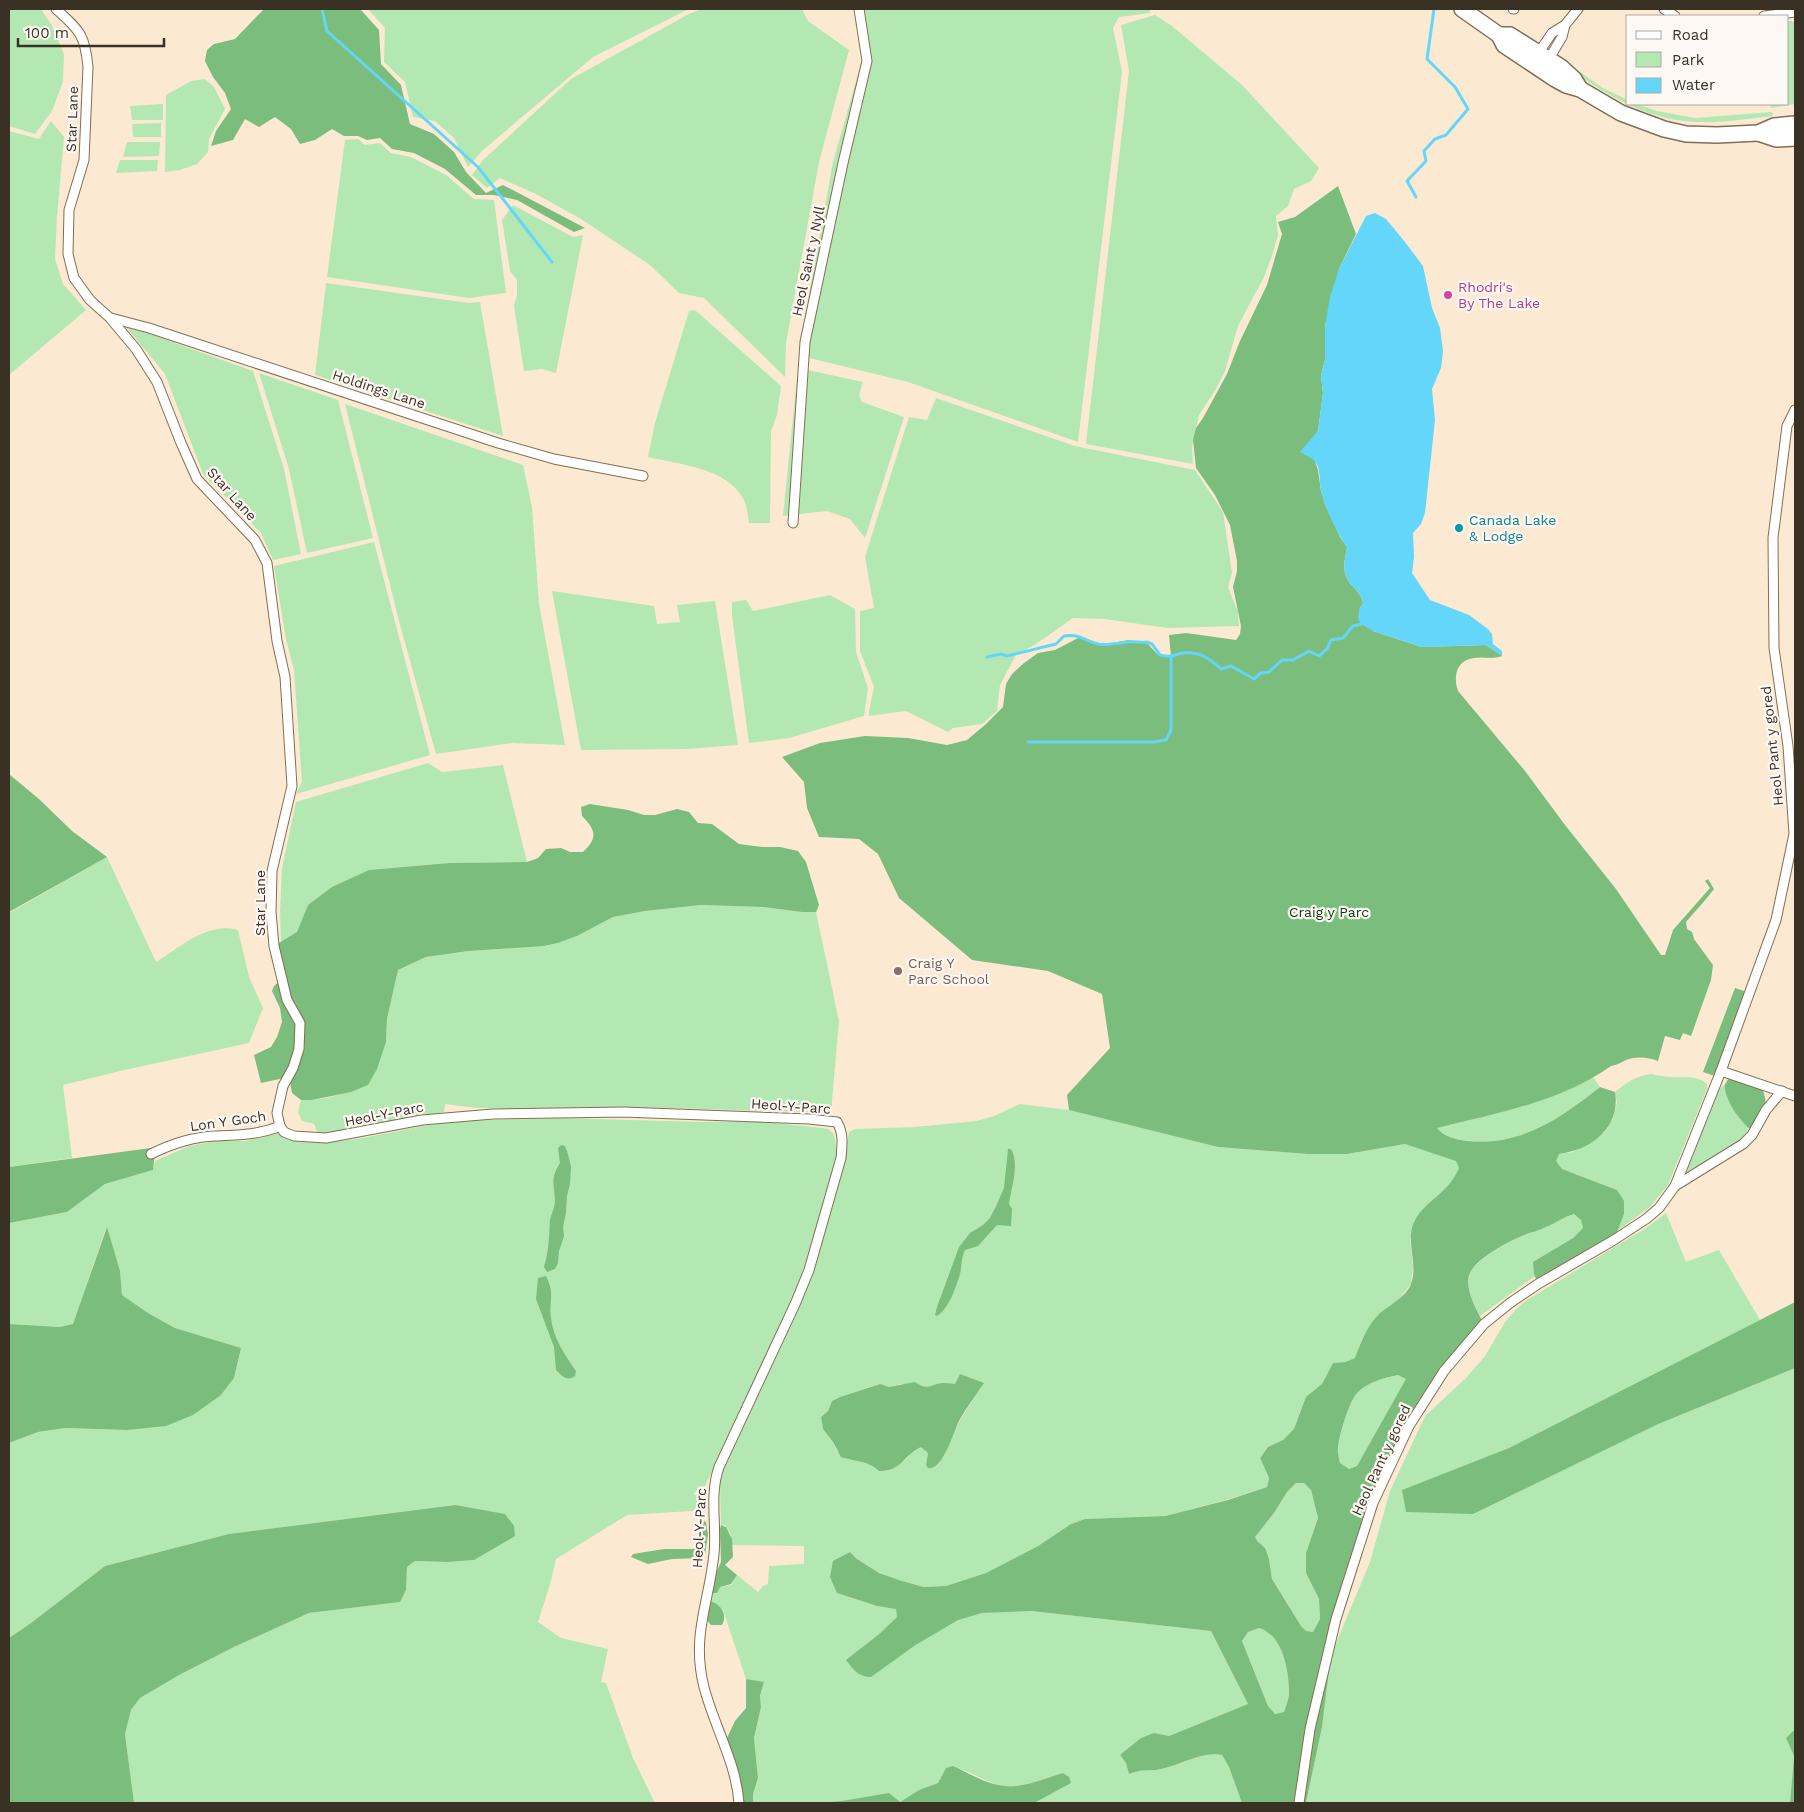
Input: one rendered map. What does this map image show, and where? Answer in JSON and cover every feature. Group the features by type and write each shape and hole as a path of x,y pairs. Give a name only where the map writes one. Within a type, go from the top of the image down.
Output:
{"main road":[{"path":"1462,9 1499,35 1504,45 1540,62 1561,67 1574,79 1580,89 1621,113 1672,131 1686,134 1717,135 1758,133 1774,126 1795,124"},
{"path":"1758,133 1776,139 1795,138"}],"street":[{"name":"Star Lane","path":"56,9 79,30 86,52 88,67 84,160 69,210 68,254 74,278 90,300 110,318 136,349 157,382 197,479 255,540 267,563 277,640 285,677 292,786 272,871 271,912 274,946 287,1000 300,1023 300,1049 293,1068 283,1086 279,1102 277,1113 280,1126"},
{"name":"Heol Saint y Nyll","path":"793,523 805,342 843,163 868,61 859,9"},
{"path":"1540,62 1562,37 1565,25 1578,9"},
{"path":"1772,15 1795,12"},
{"name":"Holdings Lane","path":"110,318 150,328 498,443 554,459 643,476"},
{"name":"Heol Pant y gored","path":"1299,1803 1310,1730 1336,1619 1373,1503 1408,1426 1444,1371 1484,1324 1538,1284 1646,1219 1663,1203 1675,1186 1776,920 1794,834 1788,746 1774,648 1773,538 1788,426 1795,410"},
{"path":"1720,1071 1795,1096"},
{"path":"1675,1186 1743,1144 1752,1135 1766,1110 1782,1091"},
{"name":"Heol-Y-Parc","path":"280,1126 284,1132 294,1136 318,1138 344,1136 422,1120 493,1114 624,1112 809,1118 837,1122 842,1135 841,1158 809,1270 787,1323 719,1467 715,1480 714,1555 700,1627 700,1667 711,1710 733,1770 738,1788 739,1803"},
{"name":"Lon Y Goch","path":"152,1154 165,1147 197,1138 264,1132 280,1126"}],"green space":[{"path":"9,9 41,9 51,24 64,54 63,82 52,111 35,134 9,126"},
{"path":"264,9 360,9 379,30 381,64 401,85 410,124 434,134 454,152 466,172 486,193 503,185 585,228 574,232 517,200 494,195 476,195 445,169 414,153 392,149 380,138 367,140 358,136 344,136 332,129 315,140 300,144 291,129 275,117 259,127 245,119 233,140 211,146 216,131 231,109 225,93 213,77 205,61 207,50 214,44 235,39"},
{"path":"368,9 689,9 593,57 483,150 468,167 454,138 435,121 413,117 405,82 384,62 385,28"},
{"path":"702,9 802,9 808,21 849,50 819,162 786,343 785,377 704,298 679,293 650,265 581,219 536,194 500,178 487,188 472,175 483,160 571,79 689,14"},
{"path":"859,9 1149,9 1150,13 1119,17 1113,28 1122,72 1078,442 908,382 801,356 802,333 833,162 866,46"},
{"path":"1155,15 1172,26 1242,85 1319,168 1311,181 1294,189 1288,206 1276,216 1278,235 1264,277 1238,326 1225,371 1199,415 1192,447 1193,464 1086,444 1129,71 1121,25"},
{"path":"1789,21 1795,23 1795,104 1789,105"},
{"path":"1571,70 1577,70 1603,88 1626,99 1626,103"},
{"path":"205,79 214,87 225,109 209,139 208,152 197,164 180,170 165,172 166,95 191,81"},
{"path":"163,104 163,120 132,120 130,106"},
{"path":"1630,105 1639,105 1657,111 1695,118 1772,112 1773,116 1734,121 1706,122 1662,117"},
{"path":"1770,105 1789,105 1771,108"},
{"path":"51,121 64,137 55,259 63,284 86,310 9,375 9,131 39,139"},
{"path":"161,123 161,137 133,137 132,124"},
{"path":"358,139 365,145 380,143 391,153 411,157 446,175 474,199 494,200 506,293 469,298 327,277 345,140"},
{"path":"127,142 160,142 159,156 123,157"},
{"path":"120,160 158,160 157,171 116,173"},
{"name":"Craig y Parc","path":"1338,186 1356,234 1339,269 1325,326 1325,360 1321,376 1323,393 1318,431 1309,444 1318,470 1325,504 1340,537 1347,547 1344,565 1345,572 1348,580 1362,598 1363,603 1359,610 1373,631 1422,647 1486,645 1502,656 1474,658 1463,662 1456,675 1458,691 1525,771 1616,889 1661,955 1665,955 1673,930 1710,888 1705,881 1708,879 1714,889 1686,922 1687,929 1692,932 1694,939 1713,965 1711,980 1691,1036 1683,1033 1680,1040 1665,1036 1658,1061 1642,1058 1626,1060 1611,1066 1571,1089 1527,1105 1437,1128 1447,1136 1464,1141 1505,1139 1522,1135 1538,1128 1570,1110 1600,1087 1615,1092 1616,1105 1613,1116 1601,1135 1582,1148 1559,1154 1556,1161 1562,1169 1617,1190 1624,1201 1624,1214 1614,1240 1538,1284 1534,1274 1533,1262 1573,1238 1583,1228 1581,1220 1574,1214 1500,1247 1482,1259 1470,1273 1468,1280 1473,1303 1484,1324 1444,1371 1388,1471 1347,1584 1331,1655 1322,1727 1306,1803 1242,1803 1229,1767 1222,1755 1206,1755 1165,1768 1129,1774 1126,1763 1120,1755 1141,1738 1154,1733 1169,1736 1248,1704 1211,1631 1031,1611 982,1613 958,1620 914,1646 871,1677 866,1677 856,1672 846,1660 878,1635 897,1617 896,1609 877,1606 837,1593 830,1577 833,1561 850,1552 857,1559 879,1573 924,1587 946,1586 986,1573 1038,1546 1071,1524 1085,1519 1165,1516 1228,1500 1267,1487 1269,1478 1260,1458 1268,1447 1283,1440 1294,1429 1306,1397 1322,1384 1333,1363 1345,1362 1355,1358 1370,1324 1409,1288 1413,1276 1412,1228 1420,1213 1454,1177 1459,1168 1456,1161 1405,1144 1347,1154 1307,1154 1218,1147 1069,1110 1067,1095 1110,1048 1102,994 1048,971 972,960 899,898 878,854 859,839 819,837 807,808 804,782 782,757 820,743 865,736 908,738 947,745 967,740 1003,707 1006,684 1012,674 1024,663 1038,653 1055,650 1080,637 1102,645 1128,640 1148,644 1159,656 1171,657 1169,635 1186,633 1236,640 1240,634 1241,626 1233,587 1237,571 1237,561 1230,525 1215,495 1196,468 1193,440 1196,428 1227,374 1240,341 1267,285 1282,234 1278,222 1295,217","holes":["1398,1375 1406,1379 1357,1466 1349,1469 1340,1463 1338,1455 1339,1441 1348,1409 1358,1392 1372,1383","1296,1483 1304,1483 1311,1490 1318,1518 1306,1553 1306,1573 1319,1599 1320,1619 1313,1632 1306,1631 1301,1626 1272,1579 1265,1548 1255,1537 1274,1513 1287,1492","1259,1628 1274,1638 1279,1646 1286,1665 1289,1684 1289,1693 1284,1712 1275,1714 1268,1706 1242,1641 1248,1632"]},
{"path":"513,205 573,237 583,235 556,373 542,369 524,371 514,306 517,295 517,280 510,271 502,220"},
{"path":"326,283 469,303 480,302 503,436 315,375"},
{"path":"695,310 781,386 777,415 771,431 770,523 749,523 744,500 726,480 715,474 688,465 648,457 655,423 689,311"},
{"path":"127,328 147,333 253,371 284,469 301,554 273,560 261,533 203,474 165,374"},
{"path":"798,368 863,382 859,395 862,402 904,417 865,538 850,519 827,511 783,516"},
{"path":"259,373 338,400 373,538 307,553 289,469"},
{"path":"936,398 1075,446 1195,470 1223,512 1232,573 1228,587 1238,612 1239,626 1168,628 1104,619 1073,618 1036,644 1016,655 1000,685 997,711 982,724 953,728 948,732 906,711 869,716 874,687 860,651 860,611 874,608 865,557 909,417 927,420"},
{"path":"345,404 523,465 532,507 539,604 565,745 512,743 436,754 400,625"},
{"path":"374,542 430,755 296,794 302,782 294,670 286,639 274,566"},
{"path":"552,591 654,606 657,624 680,622 677,605 715,601 738,745 686,749 581,750"},
{"path":"830,595 855,609 856,652 868,688 864,716 789,738 749,743 732,616 732,602 746,600 753,611"},
{"path":"428,763 442,772 503,765 527,862 449,863 369,870 308,905 298,932 281,943 282,868 296,802"},
{"path":"9,774 39,799 72,831 107,857 9,912"},
{"path":"590,804 628,810 644,815 655,815 677,809 689,812 698,823 712,824 739,844 780,847 798,851 806,862 819,905 816,912 763,907 701,905 645,911 613,917 577,936 544,946 469,951 426,957 398,970 387,1019 386,1042 377,1069 368,1085 351,1092 312,1100 301,1100 292,1093 289,1077 261,1083 254,1055 271,1047 282,1022 280,1008 272,991 274,986 282,979 274,946 297,932 308,905 332,887 369,870 449,863 527,862 538,858 546,849 561,848 570,852 583,852 591,842 593,834 590,826 582,816 581,807"},
{"path":"107,857 156,962 206,932 227,928 238,930 249,977 263,1008 249,1043 63,1085 72,1158 9,1167 9,913"},
{"path":"701,905 763,907 816,912 839,1021 831,1112 639,1107 507,1109 445,1104 444,1112 330,1133 318,1134 314,1124 302,1121 298,1112 301,1100 327,1098 368,1085 386,1042 387,1019 398,970 426,957 469,951 544,946 558,943 577,936 613,917 645,911"},
{"path":"1735,988 1750,993 1718,1077 1703,1072"},
{"path":"1651,1074 1699,1079 1707,1084 1707,1089 1668,1185 1650,1207 1617,1231 1624,1214 1617,1190 1562,1169 1555,1161 1559,1154 1573,1152 1605,1132 1613,1119 1617,1102 1615,1092 1632,1080"},
{"path":"1593,1077 1600,1087 1556,1119 1524,1134 1507,1139 1471,1141 1448,1136 1437,1128 1536,1101"},
{"path":"1730,1077 1760,1084 1765,1098 1765,1107 1752,1128 1749,1128 1741,1120 1728,1099 1725,1087"},
{"path":"1725,1084 1727,1096 1733,1108 1749,1128 1730,1147 1688,1171 1685,1170 1715,1093"},
{"path":"1020,1104 1069,1110 1218,1147 1307,1154 1347,1154 1405,1144 1456,1160 1459,1168 1454,1181 1426,1206 1410,1239 1413,1267 1411,1284 1398,1300 1377,1316 1362,1339 1355,1358 1345,1362 1333,1363 1322,1384 1300,1415 1294,1429 1283,1440 1268,1447 1260,1458 1269,1478 1267,1487 1165,1516 1085,1519 1071,1524 1038,1546 986,1573 946,1586 924,1587 879,1573 857,1559 850,1552 837,1593 877,1606 896,1608 897,1617 878,1635 914,1646 957,1620 975,1614 1003,1611 1031,1611 1211,1631 1248,1704 1169,1736 1154,1733 1120,1755 1126,1763 1129,1774 1157,1770 1206,1755 1222,1755 1229,1767 1242,1803 1034,1803 1063,1773 1027,1784 1005,1786 990,1782 960,1769 946,1768 938,1783 919,1790 900,1802 753,1803 753,1794 758,1778 754,1738 764,1682 746,1679 723,1610 710,1601 712,1593 720,1587 731,1585 737,1575 758,1592 763,1586 768,1584 769,1566 804,1564 804,1546 731,1545 731,1535 725,1525 721,1525 720,1486 723,1468 787,1334 810,1280 840,1179 849,1132 855,1129 915,1127 977,1121 994,1116","holes":["960,1374 983,1384 960,1420 943,1457 926,1465 928,1453 921,1446 915,1449 905,1460 879,1471 873,1465 847,1459 837,1451 823,1429 821,1417 828,1411 832,1401 879,1384 889,1387 901,1384 923,1388 932,1387 941,1383 955,1384"]},
{"path":"558,1118 703,1122 755,1121 823,1128 828,1129 834,1134 837,1151 829,1188 798,1286 705,1486 693,1494 706,1499 707,1510 627,1515 556,1559 538,1622 561,1638 608,1649 601,1682 606,1683 633,1758 655,1803 134,1803 125,1734 131,1710 140,1698 181,1674 234,1647 309,1613 400,1602 406,1590 407,1567 415,1561 448,1562 474,1560 455,1505 229,1534 105,1566 9,1638 9,1443 38,1432 65,1428 127,1430 221,1395 234,1378 241,1348 175,1328 148,1313 122,1295 120,1271 106,1228 73,1325 60,1327 9,1324 9,1223 67,1212 105,1184 153,1170 155,1161 189,1146 216,1141 246,1141 277,1132 289,1140 307,1143 330,1142 440,1123"},
{"path":"561,1145 565,1146 571,1167 570,1184 563,1227 564,1236 559,1251 558,1263 555,1269 547,1272 544,1267 548,1249 550,1220 555,1204 553,1182 560,1163 558,1148"},
{"path":"151,1148 155,1152 153,1170 105,1184 67,1212 9,1223 9,1167"},
{"path":"1008,1149 1011,1149 1015,1162 1009,1204 1012,1209 1011,1226 997,1225 978,1246 965,1250 954,1291 945,1308 937,1316 935,1315 937,1307 959,1247 970,1233 990,1218 1004,1188"},
{"path":"1666,1213 1686,1262 1719,1250 1760,1320 1509,1448 1403,1490 1656,1425 1795,1368 1795,1729 1786,1738 1794,1756 1790,1803 1306,1803 1322,1727 1331,1655 1370,1562 1390,1491 1425,1416 1466,1378 1485,1356 1505,1322 1515,1310 1527,1300 1646,1228"},
{"path":"1574,1214 1581,1220 1583,1228 1573,1238 1545,1255 1534,1274 1535,1276 1480,1316 1468,1283 1471,1272 1476,1265 1492,1252 1509,1242"},
{"path":"107,1227 120,1271 122,1295 148,1313 175,1328 241,1348 234,1378 221,1395 193,1415 166,1426 127,1430 65,1428 38,1432 9,1443 9,1324 60,1327 73,1324"},
{"path":"546,1276 551,1292 552,1325 557,1339 576,1371 575,1376 572,1378 565,1378 556,1370 554,1347 536,1299 538,1278"},
{"path":"1795,1302 1795,1368 1656,1425 1473,1514 1406,1512 1402,1490 1509,1448"},
{"path":"960,1374 984,1383 960,1419 943,1457 933,1467 928,1468 926,1465 928,1453 921,1447 910,1454 898,1466 879,1471 866,1463 841,1457 823,1429 821,1417 828,1411 832,1401 840,1397 880,1384 889,1387 915,1382 929,1387 942,1383 955,1384"},
{"path":"1398,1375 1407,1379 1357,1466 1349,1469 1340,1463 1337,1447 1348,1410 1355,1396 1372,1383"},
{"path":"1296,1483 1304,1483 1311,1490 1318,1518 1306,1553 1306,1573 1319,1599 1320,1619 1313,1632 1306,1631 1301,1626 1272,1579 1269,1559 1255,1537 1274,1513 1287,1492"},
{"path":"455,1505 505,1514 514,1526 515,1536 474,1560 448,1562 415,1561 407,1567 406,1590 400,1602 309,1613 234,1647 181,1674 140,1698 131,1710 125,1734 134,1803 9,1803 9,1638 105,1566 229,1534"},
{"path":"703,1521 706,1522 708,1534 705,1555 701,1558 672,1559 648,1564 631,1557 633,1554 664,1549 698,1549"},
{"path":"721,1525 726,1527 732,1539 733,1557 725,1565 737,1575 731,1584 720,1587 717,1593 712,1593 715,1575 721,1562"},
{"path":"710,1601 720,1607 724,1614 722,1625 711,1625 707,1620 706,1614"},
{"path":"1259,1628 1274,1638 1286,1664 1289,1692 1284,1712 1275,1714 1268,1706 1242,1641 1248,1631"},
{"path":"746,1679 764,1682 754,1738 758,1778 753,1794 753,1803 739,1803 726,1740 735,1721 746,1708"},
{"path":"1795,1729 1795,1803 1790,1803 1794,1756 1786,1738"},
{"path":"953,1766 998,1785 1020,1786 1063,1773 1069,1777 1071,1783 1034,1803 819,1803 889,1793 900,1802 919,1790 938,1783 946,1768"}],"water":[{"path":"1375,213 1386,219 1423,266 1432,308 1440,328 1443,351 1441,368 1432,389 1435,420 1425,513 1421,524 1413,533 1414,557 1412,573 1430,600 1469,615 1488,629 1492,634 1493,644 1502,651 1502,656 1486,645 1422,647 1373,631 1361,624 1358,619 1359,610 1363,603 1362,598 1348,580 1345,572 1344,565 1347,547 1325,505 1318,466 1313,460 1300,452 1318,431 1323,393 1321,376 1325,360 1325,326 1330,297 1339,269 1366,216"}],"waterway":[{"path":"322,9 327,31 478,167 552,262"},
{"path":"1416,197 1407,181 1426,161 1424,151 1435,139 1446,135 1468,109 1455,87 1427,59 1434,9"},
{"path":"987,657 1001,654 1007,656 1056,644 1064,636 1074,636 1101,645 1147,642 1152,644 1160,655 1170,656 1195,653 1209,659 1221,669 1231,666 1254,679 1261,673 1269,672 1282,660 1293,660 1309,651 1319,656 1327,649 1331,640 1343,638 1353,626 1361,624"},
{"path":"1028,742 1154,742 1166,740 1171,730 1171,658"}],"place":[{"name":"Rhodri's By The Lake","path":"1448,295"},
{"name":"Canada Lake & Lodge","path":"1459,528"},
{"name":"Craig Y Parc School","path":"898,971"}]}
